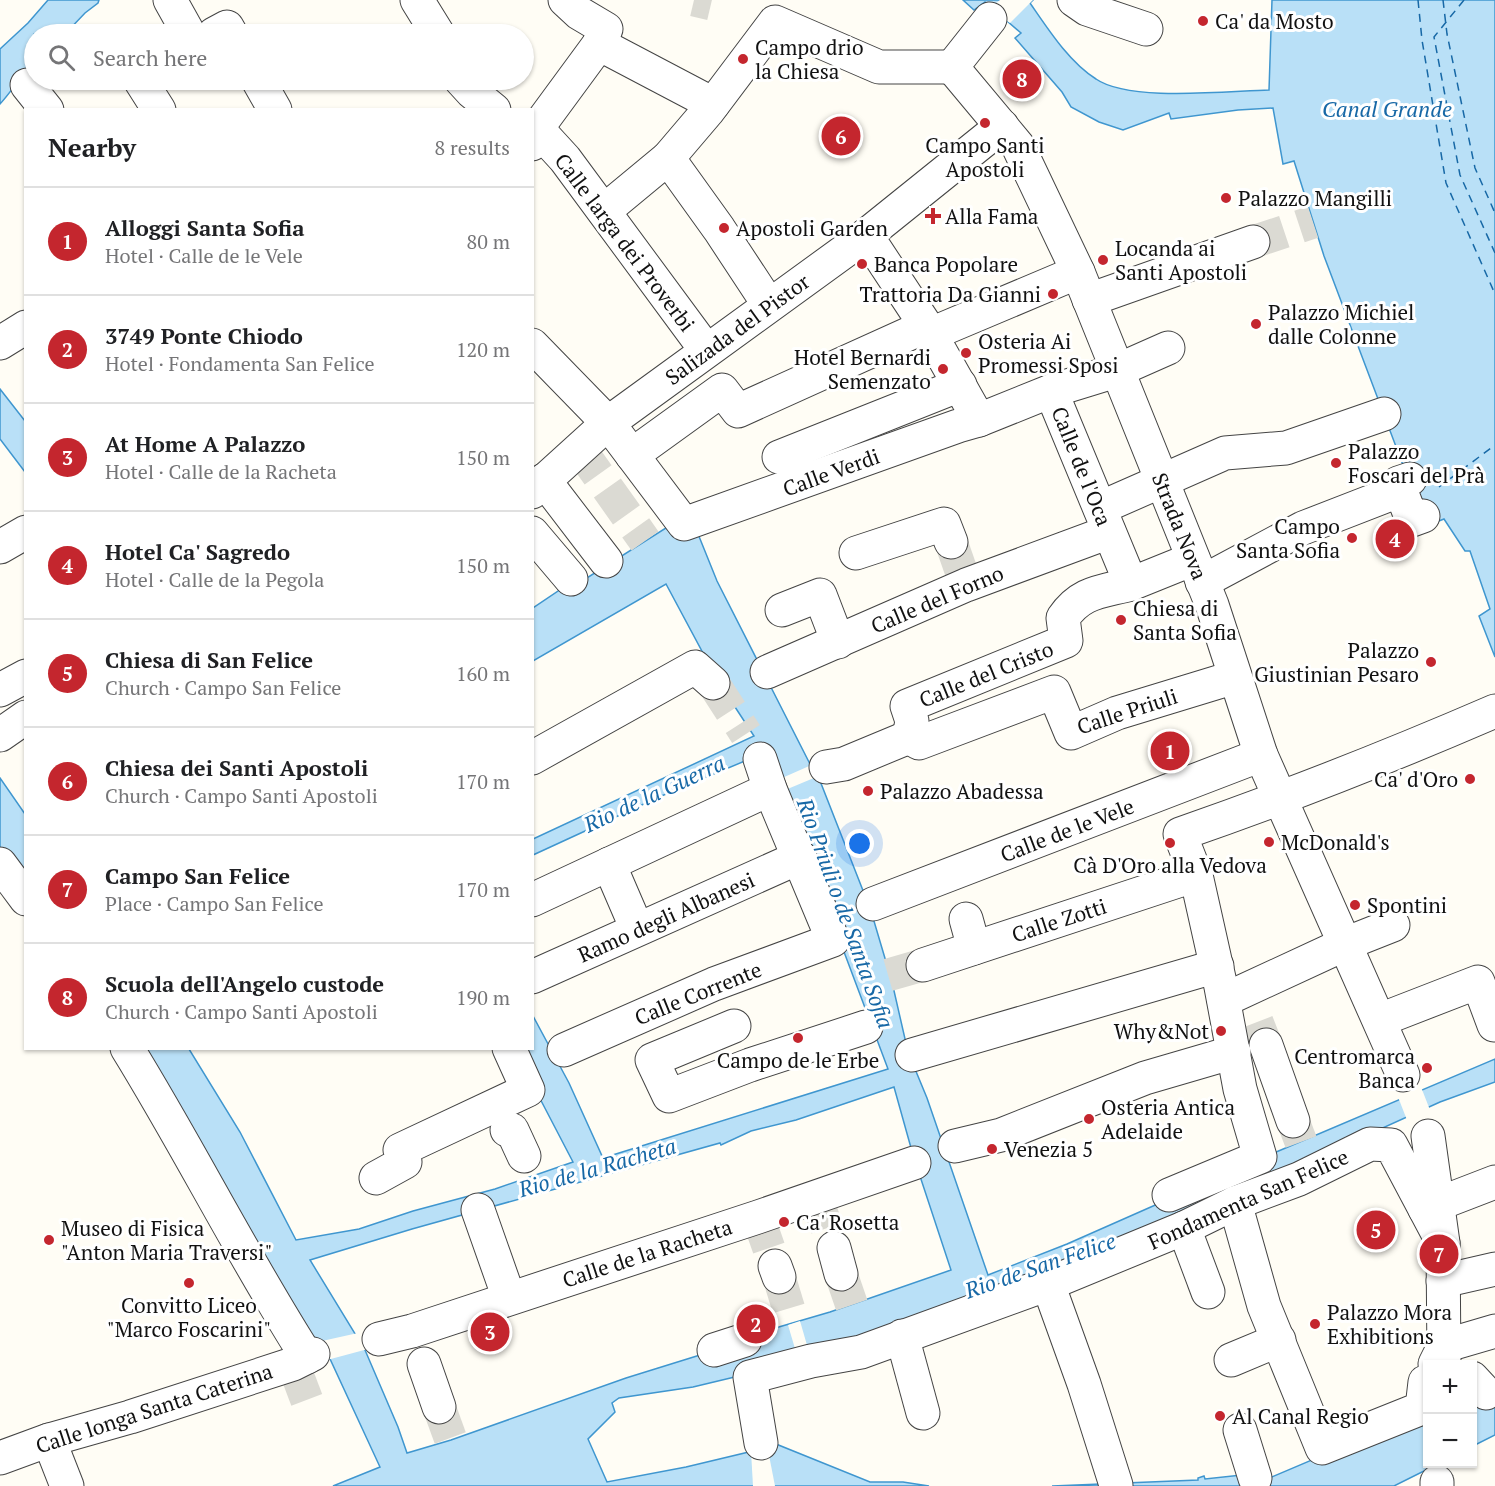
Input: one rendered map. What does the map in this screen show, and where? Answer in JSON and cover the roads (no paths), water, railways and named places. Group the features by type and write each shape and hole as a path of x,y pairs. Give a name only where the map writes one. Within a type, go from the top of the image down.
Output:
{"street":[{"path":"170,0 183,24"},
{"path":"1080,2 1087,9 1146,29"},
{"path":"536,138 599,44 606,28 572,7"},
{"path":"952,67 990,19"},
{"path":"604,211 668,159 775,22 879,67 952,67 1010,136 866,235 929,330 980,420"},
{"path":"599,44 713,104"},
{"path":"146,90 158,108"},
{"path":"264,90 274,108"},
{"name":"Strada Nova","path":"1010,136 1083,286 1212,605 1261,756 1335,949 1380,1020 1403,1074"},
{"name":"Calle larga dei Proverbi","path":"536,138 565,159 706,350"},
{"path":"668,159 770,305"},
{"name":"Salizada del Pistor","path":"538,486 608,423 866,235"},
{"path":"539,365 608,423 632,455 722,390 738,411 929,330 1083,286 1253,242"},
{"path":"0,343 24,328"},
{"path":"1051,391 1116,371 1168,348"},
{"path":"779,457 960,385"},
{"name":"Calle de l'Oca","path":"980,420 1051,391 1131,584"},
{"name":"Calle del Forno","path":"767,672 966,585 1105,520 1162,481 1225,453 1286,448 1384,414"},
{"name":"Calle Verdi","path":"632,455 684,524 980,420"},
{"path":"538,486 606,561"},
{"path":"1131,584 1198,571 1303,528 1411,497"},
{"path":"0,547 24,533"},
{"path":"856,553 947,533"},
{"path":"534,535 571,579"},
{"name":"Calle del Cristo","path":"909,738 912,721 907,706 1066,641 1063,618 1073,604 1085,596 1131,584"},
{"path":"782,610 820,595 838,642"},
{"path":"534,757 695,667 713,683"},
{"path":"0,690 24,677"},
{"name":"Calle Priuli","path":"909,738 919,743 1054,692 1071,734 1117,713 1235,677"},
{"path":"1169,1195 1260,1156 1240,1089 1221,984 1196,875 1180,834 1279,800 1400,753 1495,711"},
{"path":"0,735 24,718"},
{"path":"826,767 844,764 909,738"},
{"name":"Calle de le Vele","path":"873,904 1261,756"},
{"path":"534,899 609,864 765,774 800,857"},
{"name":"Ramo degli Albanesi","path":"534,976 800,857"},
{"name":"Calle Corrente","path":"564,1050 714,984 833,940 800,857"},
{"path":"609,864 637,929"},
{"name":"Calle Zotti","path":"923,964 970,934 1196,875"},
{"path":"912,1055 1221,984 1335,949 1393,925"},
{"path":"1380,1020 1478,982 1494,1024"},
{"path":"714,984 751,1067"},
{"path":"734,1026 652,1060 669,1096 866,1027"},
{"path":"955,1146 1001,1135 1232,1043"},
{"path":"1266,1045 1293,1121"},
{"name":"Calle longa Santa Caterina","path":"0,1458 49,1440 174,1403 293,1364 310,1356 247,1258 168,1114 128,1050"},
{"path":"376,1178 405,1162 400,1150 499,1129 528,1090 510,1050"},
{"name":"Fondamenta San Felice","path":"760,1443 750,1377 811,1361 861,1352 1048,1284 1184,1228 1235,1203 1381,1145 1442,1201"},
{"name":"Calle de la Racheta","path":"379,1339 412,1331 758,1217 914,1162"},
{"path":"1445,1360 1451,1279 1443,1243 1442,1201 1495,1182"},
{"path":"1235,1203 1264,1306 1322,1448 1423,1381"},
{"path":"478,1210 509,1298"},
{"path":"1184,1228 1208,1292"},
{"path":"1451,1279 1495,1269"},
{"path":"1048,1284 1084,1384 1116,1485"},
{"path":"902,1336 923,1413"},
{"path":"714,1350 745,1340"},
{"path":"1231,1360 1279,1340"},
{"path":"424,1364 440,1407"},
{"path":"1240,1430 1255,1478"},
{"path":"49,1440 67,1486"}],"water":[{"path":"48,0 99,0 75,24 28,23"},
{"name":"Canal Grande","path":"963,0 1033,0 1030,3 1060,44 1077,64 1096,79 1131,91 1179,94 1269,90 1272,0 1495,0 1495,657 1479,616 1490,609 1470,551 1465,551 1444,519 1426,526 1324,256 1294,161 1283,164 1273,108 1171,119 1169,113 1123,130 1099,122 1071,107 1062,92 1015,38 1021,33 985,2 974,10"},
{"path":"24,27 24,73 0,104 0,49"},
{"path":"0,389 24,420 24,471 0,439"},
{"path":"694,524 717,581 810,764 813,763 871,911 892,982 908,1052 927,1098 988,1275 1067,1244 1495,1059 1495,1082 1440,1102 1047,1280 743,1375 693,1387 619,1398 612,1403 615,1412 588,1439 607,1482 686,1467 757,1450 766,1440 870,1482 903,1482 929,1486 333,1486 380,1467 330,1359 316,1342 138,1050 190,1050 240,1132 296,1240 359,1229 413,1211 495,1189 573,1162 536,1091 518,1050 534,1050 534,1018 569,1083 603,1158 888,1069 805,848 752,758 659,797 534,855 534,839 754,736 718,681 666,584 534,660 534,607 576,579 579,583 669,526","holes":["894,1087 913,1155 951,1270 407,1453 365,1350 310,1260 412,1229 720,1143 721,1145 751,1131 796,1120"]},
{"path":"0,778 24,813 24,884 0,849"},
{"path":"1495,1394 1495,1435 1477,1444 1477,1414 1477,1399"},
{"path":"1423,1413 1423,1468 1430,1468 1394,1486 1052,1486 1198,1480 1204,1476 1205,1479 1251,1474 1260,1482"}],"tunnel":[{"path":"694,0 711,4"},
{"path":"1253,242 1313,222"},
{"path":"579,448 645,541"},
{"path":"951,542 966,585"},
{"path":"713,683 746,734"},
{"path":"888,975 923,965"},
{"path":"1257,1022 1266,1045"},
{"path":"1293,1121 1301,1142"},
{"path":"816,1197 834,1248"},
{"path":"758,1217 775,1266"},
{"path":"841,1274 852,1306"},
{"path":"779,1277 793,1323"},
{"path":"295,1369 311,1411"},
{"path":"439,1407 451,1440"}],"place":[{"name":"Ca' da Mosto","path":"1203,21"},
{"name":"Campo drio la Chiesa","path":"743,59"},
{"name":"Scuola dell'Angelo custode","path":"1022,79"},
{"name":"Campo Santi Apostoli","path":"985,123"},
{"name":"Chiesa dei Santi Apostoli","path":"841,136"},
{"name":"Palazzo Mangilli","path":"1226,198"},
{"name":"Alla Fama","path":"933,216"},
{"name":"Apostoli Garden","path":"724,228"},
{"name":"Locanda ai Santi Apostoli","path":"1103,260"},
{"name":"Banca Popolare","path":"862,264"},
{"name":"Trattoria Da Gianni","path":"1053,294"},
{"name":"Palazzo Michiel dalle Colonne","path":"1256,324"},
{"name":"Osteria Ai Promessi Sposi","path":"966,353"},
{"name":"Hotel Bernardi Semenzato","path":"943,369"},
{"name":"Palazzo Foscari del Prà","path":"1336,463"},
{"name":"Campo Santa Sofia","path":"1352,538"},
{"name":"Hotel Ca' Sagredo","path":"1395,539"},
{"name":"Chiesa di Santa Sofia","path":"1121,620"},
{"name":"Palazzo Giustinian Pesaro","path":"1431,662"},
{"name":"Alloggi Santa Sofia","path":"1170,751"},
{"name":"Ca' d'Oro","path":"1470,779"},
{"name":"Palazzo Abadessa","path":"868,791"},
{"name":"McDonald's","path":"1269,842"},
{"name":"Cà D'Oro alla Vedova","path":"1170,843"},
{"name":"Spontini","path":"1355,905"},
{"name":"Why&Not","path":"1221,1031"},
{"name":"Campo de le Erbe","path":"798,1038"},
{"name":"Centromarca Banca","path":"1427,1068"},
{"name":"Osteria Antica Adelaide","path":"1089,1119"},
{"name":"Venezia 5","path":"992,1149"},
{"name":"Ca' Rosetta","path":"784,1222"},
{"name":"Chiesa di San Felice","path":"1376,1230"},
{"name":"Museo di Fisica \"Anton Maria Traversi\"","path":"49,1240"},
{"name":"Campo San Felice","path":"1439,1254"},
{"name":"Convitto Liceo \"Marco Foscarini\"","path":"189,1283"},
{"name":"3749 Ponte Chiodo","path":"756,1324"},
{"name":"Palazzo Mora Exhibitions","path":"1315,1324"},
{"name":"At Home A Palazzo","path":"490,1332"},
{"name":"Al Canal Regio","path":"1220,1416"}],"water label":[{"name":"Rio de la Guerra","path":"654,793"},
{"name":"Rio Priuli o de Santa Sofia","path":"846,913"},
{"name":"Rio de la Racheta","path":"597,1167"},
{"name":"Rio de San Felice","path":"1040,1265"}]}
